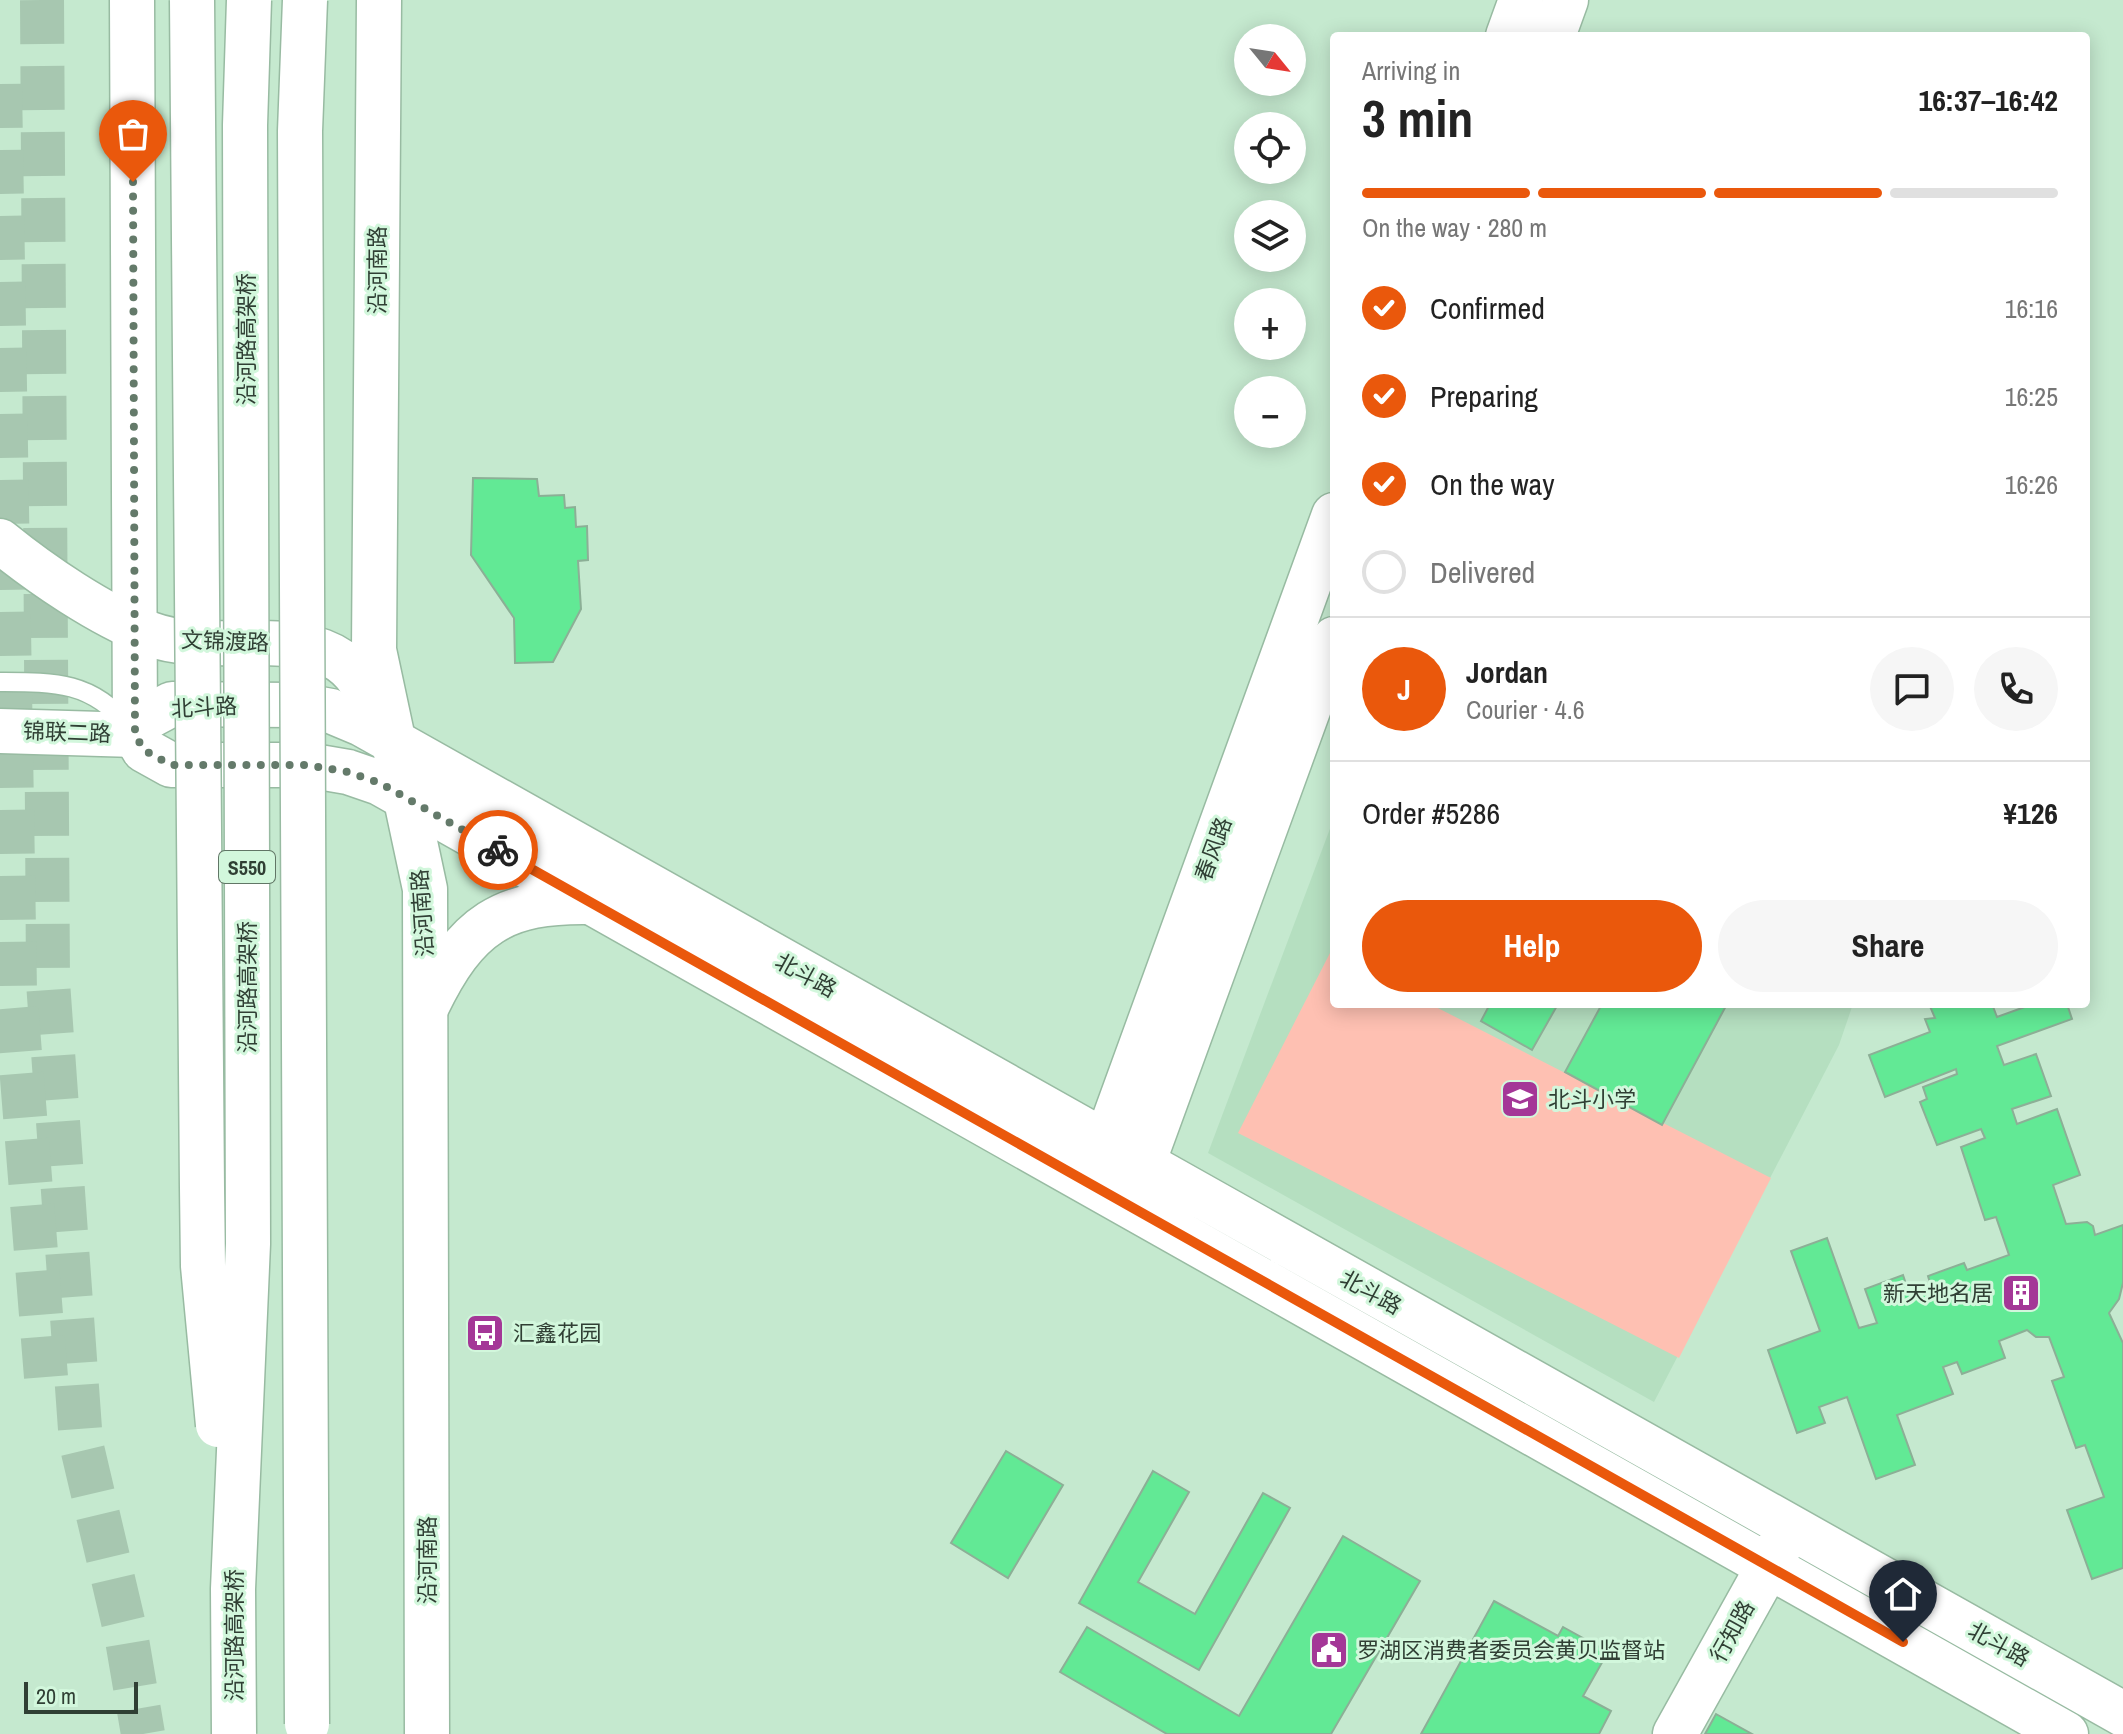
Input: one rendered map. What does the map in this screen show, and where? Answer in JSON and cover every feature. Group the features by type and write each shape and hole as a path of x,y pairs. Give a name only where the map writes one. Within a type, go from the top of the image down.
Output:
{"main road":[{"path":"132,0 135,735"},
{"path":"192,0 203,1266 233,1589"},
{"name":"沿河路高架桥","path":"234,1734 233,1589 248,1244 245,125 249,0"},
{"name":"S550","path":"305,0 300,147 307,1724"},
{"name":"沿河南路","path":"379,0 374,650 389,764 425,889 427,1734"},
{"path":"1509,32 1521,0"},
{"path":"1554,32 1566,0"},
{"name":"春风路","path":"1110,1194 1330,527"},
{"name":"文锦渡路","path":"0,541 26,562 133,626 176,640 296,644 326,653 354,671 371,701 389,764"},
{"name":"春风路","path":"1124,1154 1330,649"},
{"name":"北斗路","path":"2066,1734 592,902 389,764 331,711 298,705 172,704 142,720 135,735 144,750 171,765 307,765 348,772 389,764 1124,1154 2123,1714"},
{"name":"锦联二路","path":"0,731 71,730 135,735"},
{"path":"426,1008 444,971 465,943 494,921 522,906 552,901 592,902"},
{"name":"行知路","path":"1675,1734 1790,1527"}],"lane":[{"path":"0,682 56,682 98,696 116,711 135,735"}],"shaded area":[{"name":"北斗小学","path":"1330,829 1330,1008 1852,1008 1839,1045 1654,1402 1208,1153"},
{"path":"1330,953 1330,1008 1438,1008 1771,1178 1679,1358 1238,1133"}],"building":[{"path":"473,478 537,479 539,496 564,495 565,508 575,507 576,527 587,526 588,560 578,561 581,609 553,662 515,663 514,618 471,555"},
{"path":"1488,1008 1556,1008 1532,1050 1481,1021"},
{"path":"1600,1008 1725,1008 1662,1125 1565,1072"},
{"name":"新天地名居","path":"1931,1008 1994,1008 1997,1017 2022,1008 2068,1008 2072,1019 1997,1046 2004,1065 2036,1054 2051,1096 2012,1109 2017,1124 2057,1109 2080,1175 2053,1185 2066,1224 2087,1222 2093,1226 2095,1235 2123,1225 2123,1283 2119,1299 2109,1313 2123,1343 2123,1568 2092,1579 2067,1510 2104,1497 2085,1445 2076,1448 2052,1381 2064,1377 2049,1337 2036,1337 2027,1330 1999,1341 2005,1358 1962,1374 1957,1362 1943,1367 1953,1394 1897,1415 1915,1465 1876,1479 1847,1397 1819,1407 1825,1423 1797,1433 1768,1350 1820,1331 1791,1251 1827,1238 1859,1328 1877,1323 1865,1289 1903,1275 1910,1296 1932,1289 1928,1276 1964,1263 1967,1270 2009,1255 1996,1217 1985,1220 1961,1147 1985,1138 1981,1129 1937,1145 1920,1102 1927,1099 1923,1087 1957,1074 1956,1069 1885,1097 1869,1055 1930,1032 1925,1019 1935,1018"},
{"path":"1006,1451 1063,1485 1008,1578 951,1543"},
{"path":"1153,1471 1189,1492 1138,1582 1195,1614 1263,1493 1290,1508 1199,1670 1079,1603"},
{"name":"罗湖区消费者委员会黄贝监督站","path":"1343,1536 1420,1581 1331,1734 1167,1734 1060,1672 1087,1627 1239,1716"},
{"path":"1494,1601 1558,1636 1563,1627 1608,1652 1583,1696 1611,1711 1599,1734 1421,1734"},
{"path":"1716,1714 1752,1734 1705,1734"}],"tunnel":[{"path":"42,0 48,982 81,1443 126,1634 143,1734"},
{"path":"0,84 15,991 46,1377"}],"way so far":[{"path":"133,182 135,735 144,750 171,765 307,765 348,772 380,783 498,850"}],"place":[{"name":"北斗小学","path":"1520,1099"},
{"name":"新天地名居","path":"2021,1293"},
{"name":"汇鑫花园","path":"485,1333"},
{"name":"罗湖区消费者委员会黄贝监督站","path":"1329,1650"}],"route":[{"path":"498,850 1903,1642"}]}
